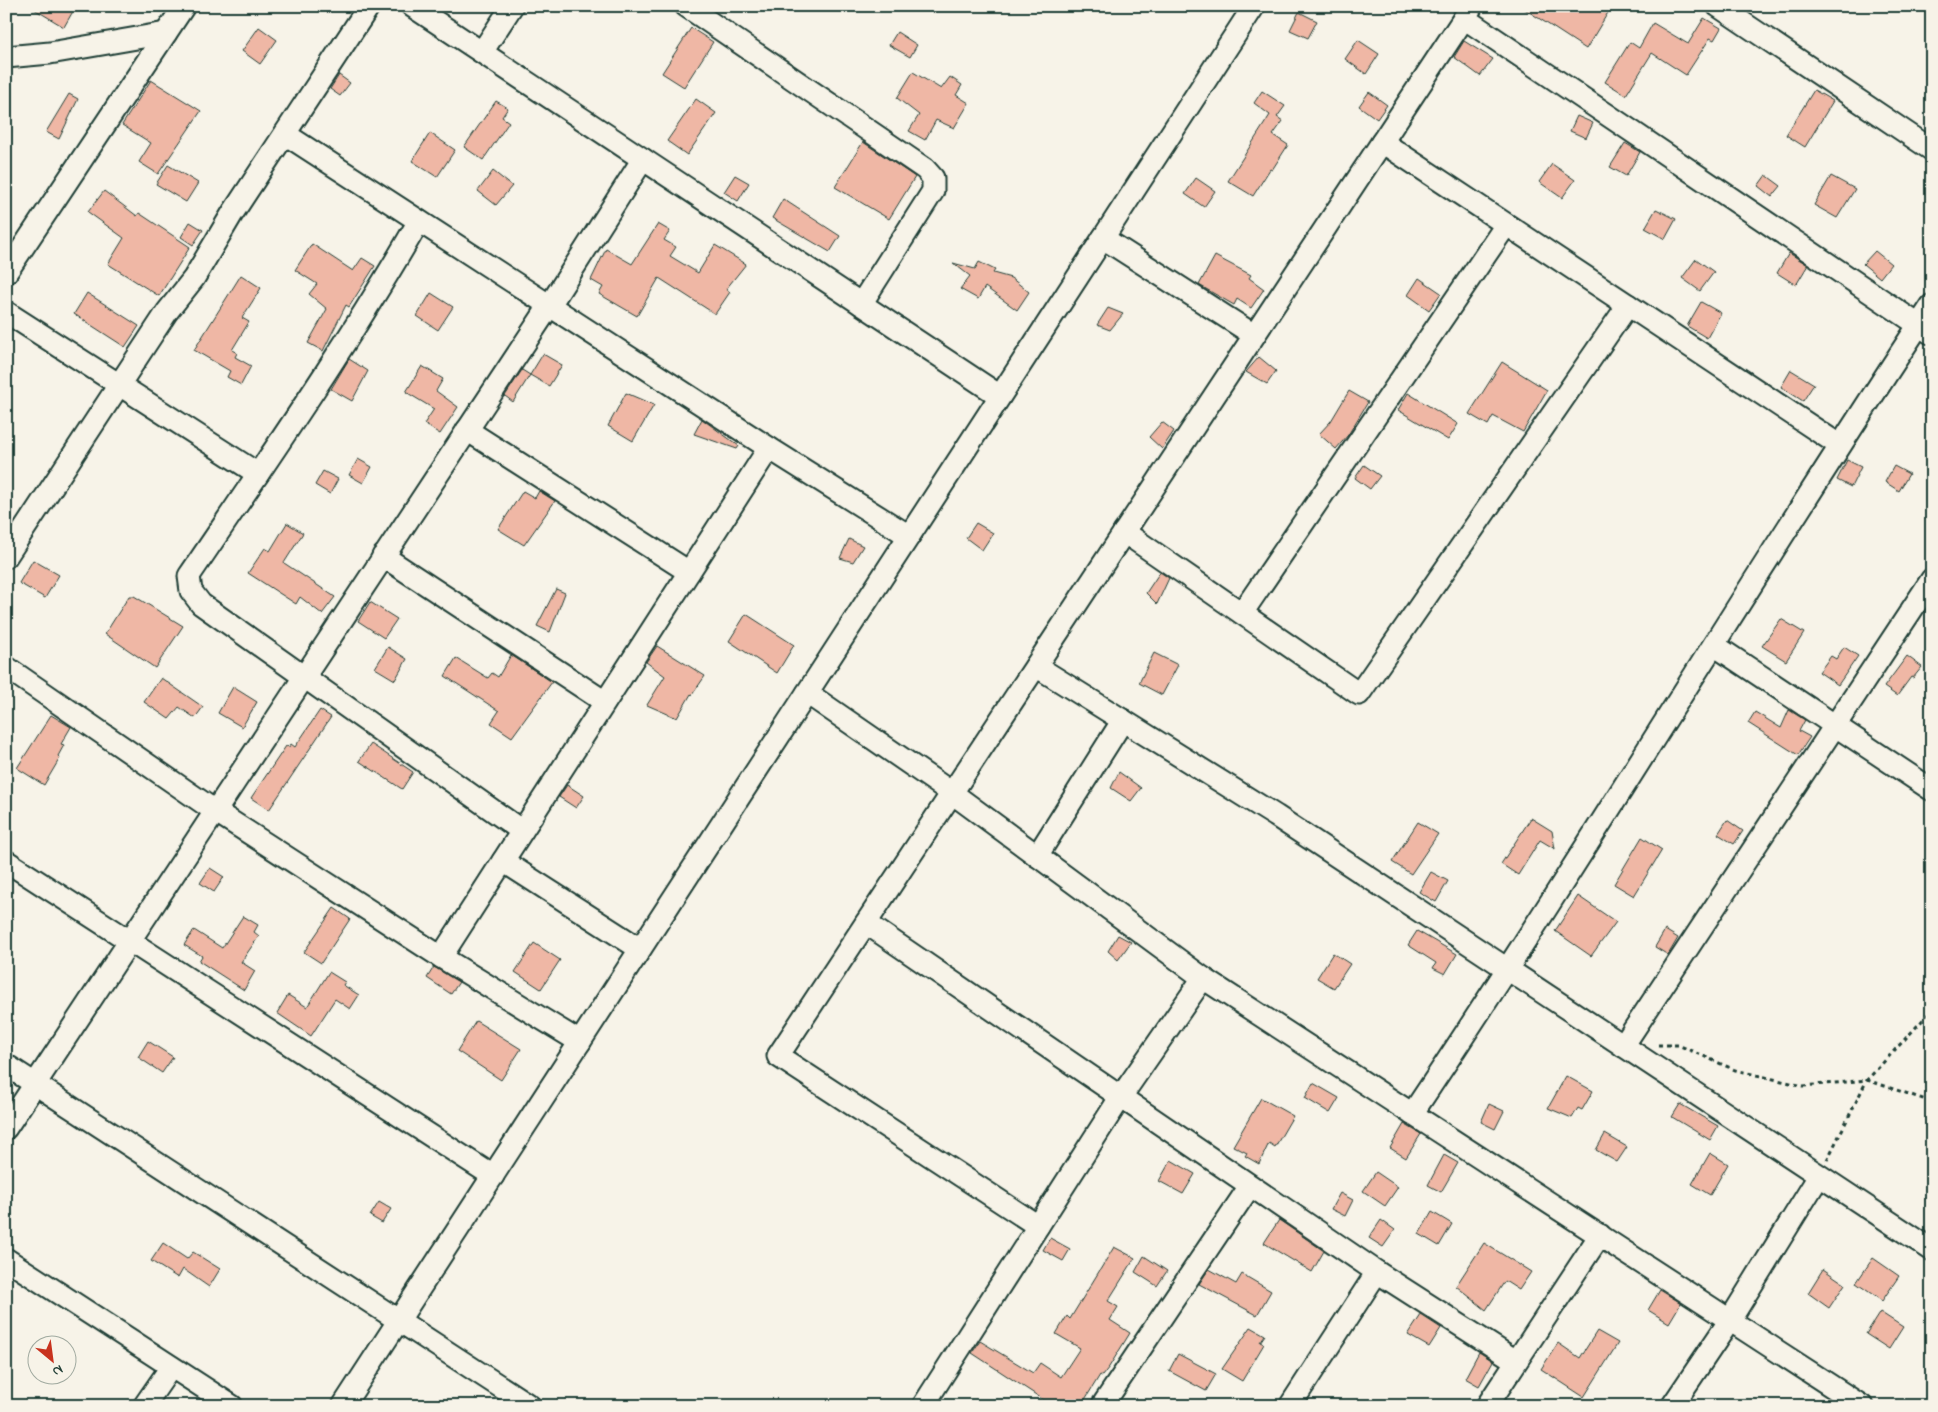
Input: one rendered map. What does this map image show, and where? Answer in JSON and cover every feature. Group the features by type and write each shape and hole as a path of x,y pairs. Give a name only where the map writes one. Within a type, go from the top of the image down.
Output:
{"street":[{"path":"6,273 184,6"},
{"path":"6,557 167,312 194,278 232,214 369,6"},
{"path":"412,6 1000,396"},
{"path":"482,52 512,6"},
{"path":"686,6 925,169 933,178 933,191 861,304"},
{"path":"343,1406 1254,6"},
{"path":"1718,6 1932,150"},
{"path":"1038,1226 778,1056 1468,12 1925,330"},
{"path":"6,57 50,53 166,33"},
{"path":"285,134 769,448 910,536"},
{"path":"1382,142 1839,445"},
{"path":"6,1128 550,305 643,159"},
{"path":"419,221 380,287 189,576 191,591 202,604 522,831"},
{"path":"1242,613 1506,225"},
{"path":"1103,238 1254,335"},
{"path":"1124,532 1358,694 1628,305"},
{"path":"1412,1114 1509,970 1839,445 1925,330 1932,305"},
{"path":"6,312 258,474"},
{"path":"467,430 689,572"},
{"path":"441,957 769,448"},
{"path":"383,556 606,702"},
{"path":"1623,1046 1932,579"},
{"path":"1714,645 1932,790"},
{"path":"1036,666 1276,816 1932,1250"},
{"path":"6,667 216,811 441,957 580,1042"},
{"path":"807,693 952,793 1203,978 1859,1405"},
{"path":"1037,856 1123,720"},
{"path":"6,861 492,1176"},
{"path":"503,861 640,949"},
{"path":"866,923 1377,1272 1516,1361"},
{"path":"923,1406 1120,1098 1203,978"},
{"path":"6,1065 530,1406"},
{"path":"1672,1406 1730,1320 1819,1176"},
{"path":"1102,1406 1250,1186"},
{"path":"1487,1406 1600,1235"},
{"path":"6,1259 232,1406"},
{"path":"1290,1406 1377,1272"},
{"path":"144,1406 171,1367"}],"path":[{"path":"1819,1176 1867,1080 1932,1010"},
{"path":"1623,1046 1678,1045 1735,1070 1803,1086 1867,1080 1932,1102"}],"building":[{"path":"29,6 76,6 64,27"},
{"path":"1520,6 1612,6 1586,49"},
{"path":"1299,12 1317,21 1308,38 1290,30"},
{"path":"1704,18 1721,28 1714,40 1710,38 1686,75 1652,53 1626,95 1605,82 1630,42 1639,48 1653,23 1688,44"},
{"path":"259,27 277,40 260,64 242,51"},
{"path":"691,28 713,42 684,87 662,73"},
{"path":"897,32 917,45 910,57 889,45"},
{"path":"1358,40 1379,54 1366,74 1345,59"},
{"path":"1464,41 1493,59 1480,76 1454,57"},
{"path":"913,72 941,89 950,77 962,85 956,95 969,103 954,128 936,120 925,140 909,131 919,115 897,98"},
{"path":"339,75 350,83 340,96 330,89"},
{"path":"151,80 201,111 158,174 139,162 151,143 122,125"},
{"path":"1814,90 1833,101 1805,147 1786,135"},
{"path":"1262,91 1285,106 1277,117 1283,121 1273,135 1288,145 1253,196 1228,181 1270,115 1254,103"},
{"path":"1369,92 1387,105 1377,119 1359,106"},
{"path":"69,94 78,99 59,139 46,132"},
{"path":"696,99 716,113 687,155 667,141"},
{"path":"496,101 508,108 502,117 509,122 483,160 464,147"},
{"path":"1577,116 1593,123 1586,138 1570,131"},
{"path":"430,133 455,150 437,177 412,161"},
{"path":"863,142 915,177 889,219 835,187"},
{"path":"1625,143 1640,152 1626,176 1610,167"},
{"path":"1552,164 1575,180 1562,198 1539,182"},
{"path":"168,165 198,183 186,202 156,184"},
{"path":"493,171 512,186 496,205 478,191"},
{"path":"735,175 749,183 738,201 724,192"},
{"path":"1766,175 1781,186 1772,197 1758,186"},
{"path":"1831,176 1855,189 1837,218 1814,205"},
{"path":"1196,178 1215,191 1204,207 1185,194"},
{"path":"104,191 137,216 139,213 190,247 159,296 108,264 124,238 88,212"},
{"path":"783,199 840,236 830,252 772,218"},
{"path":"1656,209 1676,219 1665,239 1645,228"},
{"path":"190,222 203,230 193,245 181,237"},
{"path":"658,224 670,231 664,240 676,247 670,256 698,273 715,245 746,264 726,289 730,292 715,314 659,278 637,316 599,294 603,287 591,280 606,249 632,264"},
{"path":"312,244 353,271 362,258 375,266 349,307 346,305 323,351 308,343 327,309 309,294 317,284 295,270"},
{"path":"1875,251 1891,264 1880,278 1863,264"},
{"path":"1789,253 1808,265 1796,285 1777,273"},
{"path":"1215,256 1251,275 1249,278 1264,289 1251,308 1237,299 1234,305 1199,285"},
{"path":"1696,259 1714,272 1700,291 1682,278"},
{"path":"979,262 995,270 993,273 1011,278 1029,292 1017,310 985,287 978,299 960,289 970,276 953,263 975,269"},
{"path":"241,275 261,288 242,318 249,322 232,350 237,353 235,357 251,366 241,385 227,377 230,371 194,350"},
{"path":"1419,278 1441,293 1429,310 1408,295"},
{"path":"87,293 139,326 125,347 74,314"},
{"path":"431,293 453,307 438,330 417,316"},
{"path":"1701,302 1721,313 1707,338 1687,326"},
{"path":"1108,308 1123,314 1110,330 1097,325"},
{"path":"543,354 562,365 549,386 530,375"},
{"path":"1259,357 1276,371 1267,384 1246,372"},
{"path":"349,359 368,371 352,401 331,389"},
{"path":"1502,362 1547,390 1523,432 1493,416 1488,425 1469,414"},
{"path":"422,366 443,379 436,391 458,407 440,434 424,424 434,409 406,392"},
{"path":"522,370 530,375 513,402 505,396"},
{"path":"1791,370 1814,384 1803,401 1781,387"},
{"path":"1349,391 1368,402 1348,435 1336,449 1319,434 1331,421"},
{"path":"626,393 654,405 633,441 608,426"},
{"path":"1408,393 1458,424 1448,440 1398,410"},
{"path":"702,419 739,446 737,449 694,434"},
{"path":"1162,422 1174,431 1162,449 1149,437"},
{"path":"358,459 372,467 363,483 349,475"},
{"path":"1847,460 1861,467 1851,487 1837,480"},
{"path":"1364,465 1380,476 1370,489 1355,478"},
{"path":"1894,466 1909,474 1899,491 1885,482"},
{"path":"323,471 338,479 330,494 315,485"},
{"path":"523,491 535,498 539,491 555,501 524,545 498,529"},
{"path":"287,523 303,533 284,563 335,597 322,614 300,597 296,604 248,573 265,548 270,551"},
{"path":"976,523 993,533 982,550 966,538"},
{"path":"849,539 863,546 853,562 840,558"},
{"path":"33,560 59,575 45,598 19,583"},
{"path":"1160,572 1169,578 1157,604 1146,593"},
{"path":"556,589 565,593 550,632 537,626"},
{"path":"129,596 134,596 183,626 155,668 105,634"},
{"path":"370,602 397,619 384,638 358,621"},
{"path":"746,614 794,645 777,673 729,641"},
{"path":"1781,619 1804,633 1786,661 1762,646"},
{"path":"657,646 705,676 691,694 677,718 647,705 665,676 646,662"},
{"path":"388,647 407,659 395,680 375,668"},
{"path":"1844,647 1858,656 1838,685 1819,672 1831,656 1836,659"},
{"path":"1154,653 1178,665 1162,695 1139,683"},
{"path":"511,655 552,682 512,737 491,723 499,711 445,676 456,658 488,678 492,673 498,677"},
{"path":"1907,656 1922,667 1913,678 1911,677 1897,696 1884,687"},
{"path":"161,678 203,707 195,718 179,707 169,719 144,702"},
{"path":"233,687 257,702 242,727 218,713"},
{"path":"320,710 331,717 269,810 251,798 286,746 289,747 291,744 295,747"},
{"path":"1789,710 1805,720 1799,731 1810,737 1798,755 1748,723 1755,712 1781,728"},
{"path":"51,715 71,727 61,744 64,745 58,756 60,758 44,785 17,768"},
{"path":"371,744 413,772 402,789 359,761"},
{"path":"1119,772 1141,788 1131,801 1111,788"},
{"path":"567,785 584,796 576,808 559,797"},
{"path":"1531,818 1552,831 1555,849 1540,840 1518,875 1501,864"},
{"path":"1727,820 1743,831 1734,844 1718,834"},
{"path":"1418,822 1438,834 1411,874 1392,862"},
{"path":"1642,837 1662,850 1634,896 1614,884"},
{"path":"210,868 224,877 214,892 200,883"},
{"path":"1431,872 1448,881 1436,902 1419,892"},
{"path":"1578,896 1616,922 1591,956 1555,931"},
{"path":"334,908 350,919 321,963 304,952"},
{"path":"243,916 258,925 254,932 259,936 241,962 255,971 244,990 199,961 202,956 184,945 194,930 222,948"},
{"path":"1665,930 1678,938 1668,955 1655,947"},
{"path":"1417,931 1457,954 1445,974 1433,968 1436,963 1408,945"},
{"path":"1118,935 1131,942 1118,960 1108,951"},
{"path":"534,943 560,960 541,989 515,972"},
{"path":"1333,953 1350,964 1334,988 1317,978"},
{"path":"434,967 459,982 451,994 427,978"},
{"path":"329,972 345,982 343,985 359,995 350,1009 335,999 311,1036 277,1013 288,995 307,1007"},
{"path":"476,1021 521,1049 501,1080 457,1051"},
{"path":"148,1041 173,1057 162,1073 138,1057"},
{"path":"1566,1076 1593,1091 1582,1110 1578,1108 1572,1118 1548,1108"},
{"path":"1313,1083 1339,1098 1330,1113 1305,1098"},
{"path":"1261,1098 1293,1116 1275,1147 1269,1143 1259,1164 1245,1156 1247,1153 1233,1146"},
{"path":"1489,1104 1504,1111 1495,1129 1481,1122"},
{"path":"1680,1104 1718,1126 1710,1140 1672,1117"},
{"path":"1404,1124 1421,1134 1406,1158 1390,1148"},
{"path":"1605,1134 1627,1147 1617,1162 1596,1150"},
{"path":"1710,1153 1728,1164 1710,1195 1692,1184"},
{"path":"1444,1155 1458,1163 1441,1192 1428,1185"},
{"path":"1171,1160 1195,1174 1183,1194 1159,1181"},
{"path":"1376,1172 1398,1187 1385,1206 1363,1191"},
{"path":"1340,1193 1353,1200 1345,1216 1331,1209"},
{"path":"379,1202 391,1209 382,1223 370,1216"},
{"path":"1432,1212 1452,1224 1439,1246 1419,1234"},
{"path":"1279,1220 1324,1251 1312,1272 1264,1243"},
{"path":"1381,1220 1395,1230 1383,1247 1369,1238"},
{"path":"1050,1238 1070,1249 1063,1261 1043,1250"},
{"path":"163,1243 187,1259 193,1252 220,1269 209,1287 183,1269 178,1278 151,1261"},
{"path":"1484,1243 1531,1272 1519,1290 1505,1281 1486,1310 1456,1286"},
{"path":"1114,1247 1135,1258 1108,1301 1118,1307 1110,1320 1130,1333 1109,1367 1102,1376 1100,1375 1081,1406 1053,1406 972,1353 980,1341 1033,1373 1040,1363 1061,1377 1080,1348 1056,1334 1067,1316 1070,1319"},
{"path":"1144,1256 1167,1271 1157,1286 1135,1272"},
{"path":"1873,1258 1899,1276 1882,1301 1856,1283"},
{"path":"1209,1269 1236,1284 1242,1274 1271,1291 1257,1315 1199,1284"},
{"path":"1823,1269 1845,1284 1829,1308 1808,1293"},
{"path":"1660,1290 1681,1303 1669,1323 1648,1310"},
{"path":"1880,1312 1903,1327 1889,1349 1866,1334"},
{"path":"1421,1315 1441,1328 1429,1347 1408,1335"},
{"path":"1251,1327 1265,1335 1260,1342 1264,1344 1242,1381 1222,1369"},
{"path":"1597,1331 1618,1343 1584,1397 1541,1369 1558,1343 1580,1358"},
{"path":"1479,1352 1493,1361 1479,1386 1465,1378"},
{"path":"1178,1354 1216,1374 1206,1391 1169,1371"}]}
